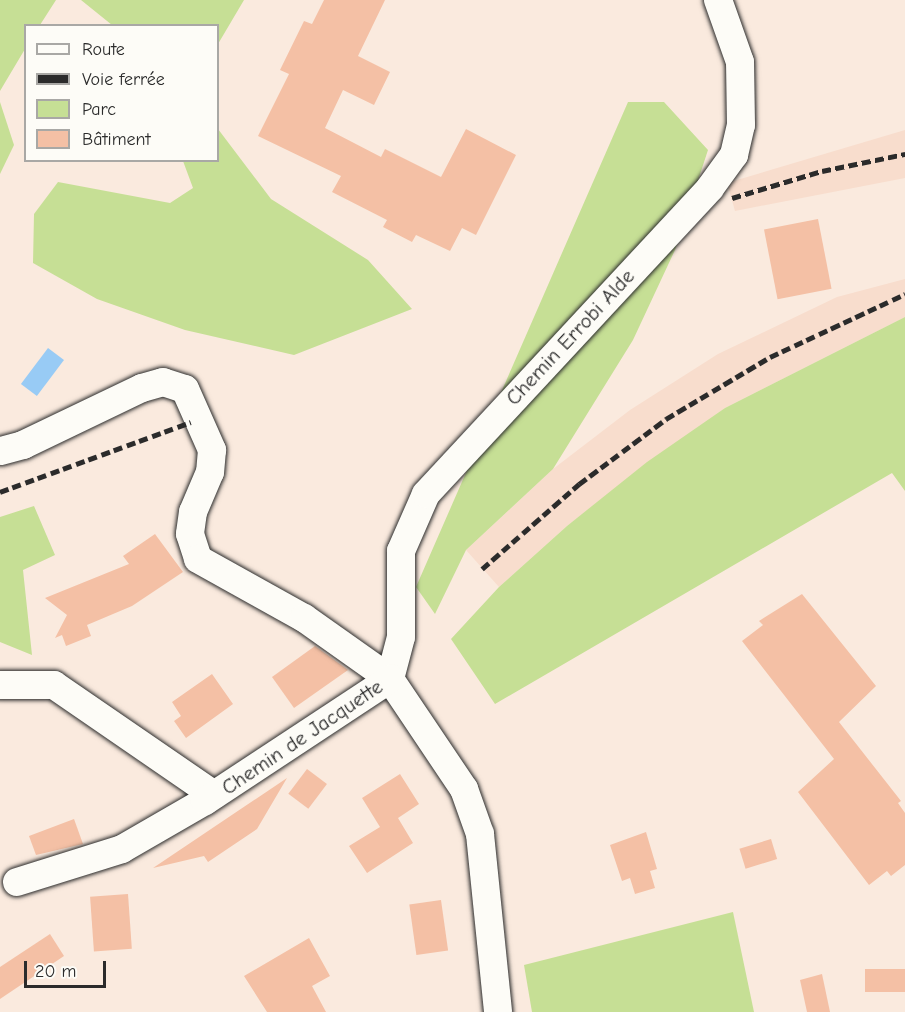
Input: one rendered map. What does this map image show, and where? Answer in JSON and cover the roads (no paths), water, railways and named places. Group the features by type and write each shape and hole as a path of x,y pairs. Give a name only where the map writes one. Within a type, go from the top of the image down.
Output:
{"street":[{"name":"Chemin Errobi Alde","path":"390,679 401,637 401,551 426,494 710,188 734,155 741,125 740,62 718,0"},
{"path":"1,452 23,446 142,388 163,382 185,389 212,450 210,472 193,513 190,534 198,559 304,618 390,679 473,808 480,834 498,1012"},
{"name":"Chemin de Jacquette","path":"17,882 122,849 214,795 390,679"},
{"name":"Chemin de Jacquette","path":"0,685 54,685 214,795"}],"water":[{"path":"48,348 64,360 37,396 21,384"}],"railway":[{"path":"732,198 822,171 905,154"},
{"path":"482,569 579,484 666,419 770,357 905,294"},
{"path":"0,492 191,422"}]}
